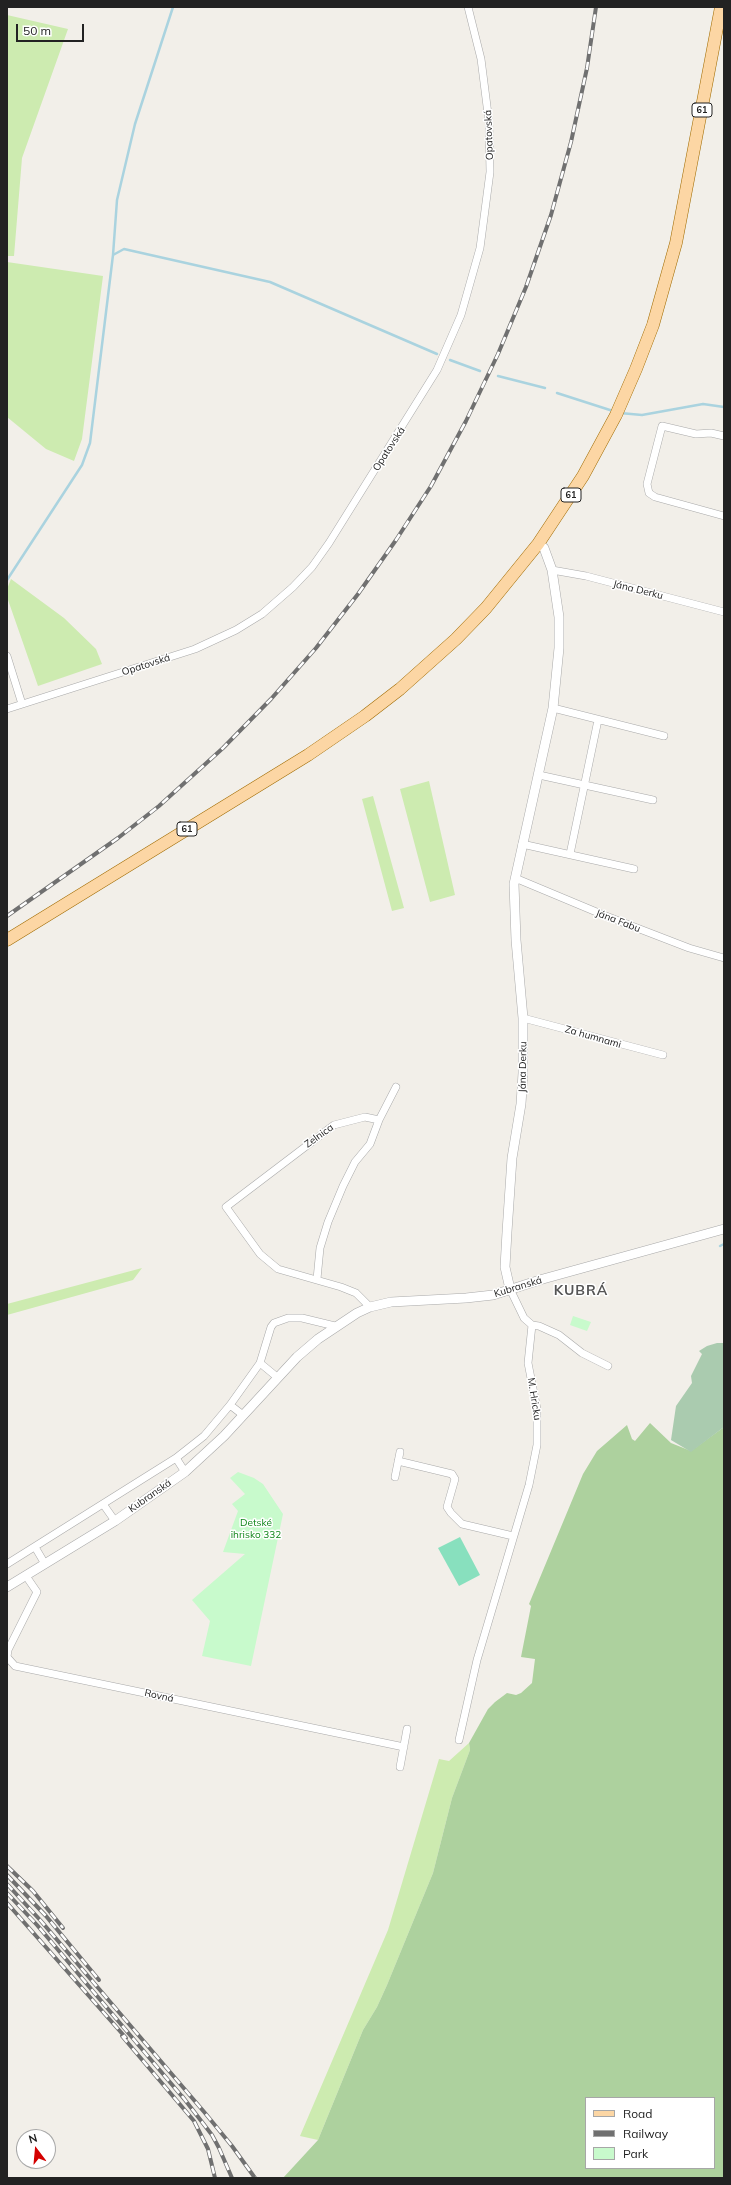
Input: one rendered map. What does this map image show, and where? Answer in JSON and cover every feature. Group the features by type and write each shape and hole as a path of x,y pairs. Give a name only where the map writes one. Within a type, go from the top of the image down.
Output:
{"main road":[{"name":"61","path":"7,940 356,723 405,685 456,639 486,608 538,544 583,476 618,411 636,369 666,282 684,203 721,7"}],"street":[{"name":"Opatovská","path":"7,709 195,649 236,630 262,614 293,587 312,566 342,524 439,365 461,315 480,248 490,172 489,122 481,59 468,7"},
{"path":"724,436 711,433 696,434 662,426 647,484 649,493 655,497 724,516"},
{"path":"705,511 708,503"},
{"name":"Jána Derku","path":"510,1289 505,1260 512,1158 521,1104 523,1073 523,1018 514,910 515,878 553,708 558,663 559,617 552,570 544,548 538,544"},
{"name":"Jána Derku","path":"552,570 586,576 724,612"},
{"path":"7,656 22,704"},
{"path":"553,708 664,736"},
{"path":"570,854 598,720"},
{"path":"538,775 653,800"},
{"path":"522,844 634,869"},
{"name":"Jána Fabu","path":"515,878 613,919 690,948 724,958"},
{"name":"Za humnami","path":"523,1018 663,1055"},
{"path":"317,1279 320,1248 328,1222 355,1162 370,1144 379,1120 396,1087"},
{"name":"Zelnica","path":"370,1307 356,1293 317,1279 278,1269 260,1254 226,1207 334,1125 364,1117 379,1120"},
{"name":"Kubranská","path":"7,1587 115,1521 185,1472 206,1454 277,1376 318,1339 335,1326 370,1307 391,1302 480,1297 724,1229"},
{"path":"510,1289 524,1318 532,1325 539,1326 559,1335 582,1352 608,1366"},
{"name":"Kubranská","path":"7,1564 176,1458 204,1436 230,1405 260,1363 271,1327 279,1320 302,1318 335,1326"},
{"name":"M. Hricku","path":"459,1740 477,1660 529,1485 537,1445 537,1409 528,1363 532,1325"},
{"path":"260,1363 277,1376"},
{"path":"230,1405 242,1416"},
{"path":"395,1477 400,1452"},
{"path":"176,1458 185,1472"},
{"path":"398,1461 452,1474 455,1480 447,1507 451,1513 462,1524 513,1536"},
{"path":"103,1504 115,1521"},
{"path":"35,1547 45,1564"},
{"name":"Rovná","path":"26,1576 37,1592 8,1650 7,1657 15,1666 404,1747"},
{"path":"400,1767 407,1730"}],"green space":[{"path":"7,15 68,29 22,158 14,256 7,256"},
{"path":"7,262 103,276 82,439 74,461 46,449 7,417"},
{"path":"11,579 64,618 96,649 102,664 38,686 7,597 7,589"},
{"path":"429,781 455,895 430,902 400,789"},
{"path":"373,796 404,908 392,911 362,799"},
{"path":"142,1268 133,1280 7,1315 7,1304"},
{"path":"573,1316 591,1322 587,1331 570,1325"},
{"path":"717,1343 724,1343 724,1427 691,1452 671,1440 676,1406 692,1383 691,1376 702,1354 699,1351 707,1346"},
{"path":"650,1423 671,1443 691,1451 724,1427 724,2178 283,2178 318,2140 363,2030 377,2007 387,1985 433,1873 452,1798 470,1750 469,1743 488,1709 495,1702 507,1693 516,1695 521,1693 532,1683 535,1659 521,1657 531,1606 529,1604 583,1474 597,1451 627,1425 632,1439 635,1441"},
{"name":"Detské ihrisko 332","path":"238,1472 254,1478 263,1484 283,1514 251,1666 202,1656 210,1621 192,1600 245,1554 223,1552 238,1511 232,1504 245,1494 230,1478"},
{"path":"460,1537 480,1575 459,1586 438,1548"},
{"path":"469,1743 470,1750 452,1798 433,1873 387,1985 377,2007 363,2030 318,2140 300,2136 388,1930 439,1759 449,1761"}],"waterway":[{"path":"7,580 82,465 90,443 113,255 117,200 135,124 173,7"},
{"path":"113,255 124,249 270,282 437,354"},
{"path":"450,360 480,371"},
{"path":"498,376 545,388"},
{"path":"557,393 613,411"},
{"path":"620,413 642,415 703,404 724,407"},
{"path":"720,1246 724,1244"}],"railway":[{"path":"7,916 118,838 159,806 223,748 271,699 316,648 358,594 396,540 431,486 466,421 498,354 526,287 551,215 571,142 587,68 596,7"},
{"path":"7,1866 33,1891 63,1928"},
{"path":"7,1875 46,1916 99,1980"},
{"path":"7,1884 41,1921 205,2113 232,2146 255,2178"},
{"path":"7,1893 37,1925 185,2100"},
{"path":"7,1903 126,2038"},
{"path":"122,2036 194,2121 208,2149 215,2178"},
{"path":"182,2096 212,2135 232,2178"}],"district":[{"name":"KUBRÁ","path":"581,1291"}]}
